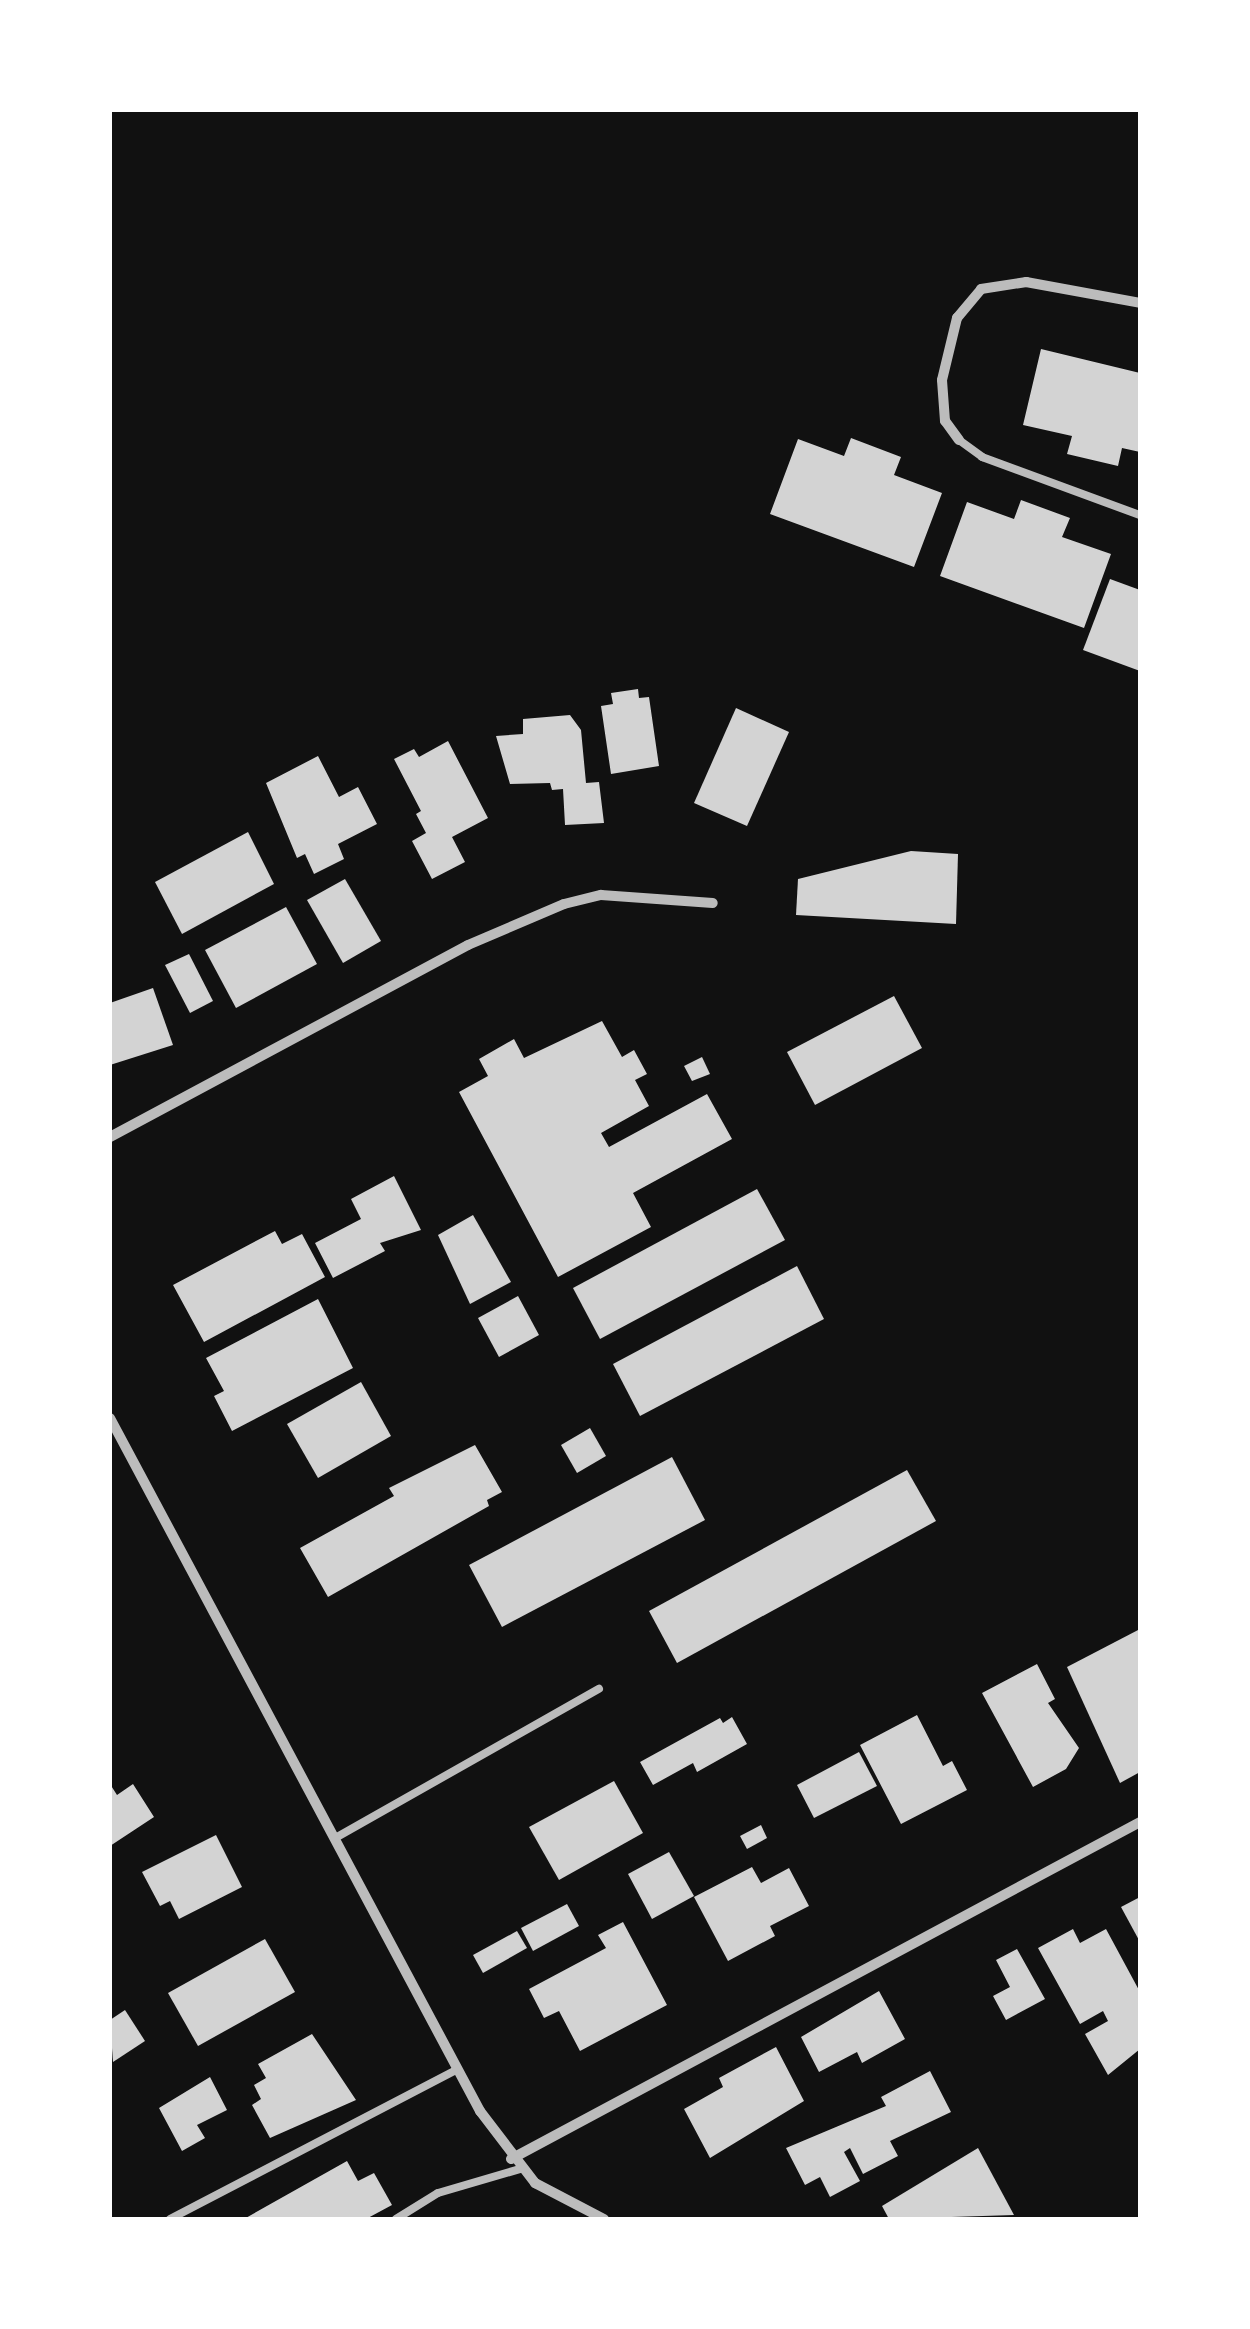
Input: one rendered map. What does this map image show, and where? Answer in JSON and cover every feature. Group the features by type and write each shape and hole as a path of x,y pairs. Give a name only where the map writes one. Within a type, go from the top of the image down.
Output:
{"street":[{"path":"959,440 940,402 965,301 981,289 1026,282 1140,303"},
{"path":"110,1137 468,945 564,904 601,895 713,903"},
{"path":"110,1418 337,1837 456,2070 520,2169 604,2219"},
{"path":"511,2159 1140,1822"}],"lane":[{"path":"959,440 982,457 1140,516"},
{"path":"337,1837 599,1689"},
{"path":"170,2219 456,2070"},
{"path":"396,2219 438,2193 520,2169"}],"building":[{"path":"1041,349 1140,373 1140,452 1122,448 1118,466 1067,454 1072,436 1023,425"},
{"path":"851,438 901,457 894,475 942,493 914,567 770,514 798,439 844,456"},
{"path":"1021,500 1070,518 1062,537 1111,554 1084,628 940,576 967,502 1014,519"},
{"path":"1110,579 1140,590 1140,671 1083,650"},
{"path":"638,689 639,698 649,697 659,766 611,774 601,706 613,704 611,693"},
{"path":"736,708 789,732 747,826 694,803"},
{"path":"570,715 581,730 586,783 599,782 604,823 565,825 563,789 552,790 550,783 510,784 496,736 523,734 523,719"},
{"path":"448,741 488,818 452,837 465,862 432,879 412,841 426,833 416,814 421,811 394,759 414,749 419,757"},
{"path":"318,756 339,797 358,787 377,824 338,844 344,859 314,874 305,854 297,858 266,783"},
{"path":"248,832 274,884 182,934 155,882"},
{"path":"911,851 958,854 956,924 796,915 798,879"},
{"path":"345,879 381,941 343,963 307,900"},
{"path":"286,907 317,964 236,1008 205,950"},
{"path":"189,954 213,1001 190,1013 165,965"},
{"path":"153,988 173,1045 110,1065 110,1003"},
{"path":"894,996 922,1048 815,1105 787,1052"},
{"path":"602,1021 622,1057 634,1050 647,1074 635,1080 649,1106 601,1133 609,1147 707,1094 732,1139 633,1193 651,1227 558,1277 459,1092 488,1076 479,1059 514,1039 524,1058"},
{"path":"702,1057 710,1074 692,1081 684,1066"},
{"path":"394,1176 421,1230 380,1243 385,1251 333,1278 315,1243 361,1219 351,1199"},
{"path":"757,1189 785,1240 600,1339 573,1288"},
{"path":"473,1215 511,1282 470,1304 438,1235"},
{"path":"275,1231 282,1244 302,1234 325,1277 204,1342 173,1285"},
{"path":"797,1266 824,1319 640,1416 613,1364"},
{"path":"518,1296 539,1335 499,1357 478,1318"},
{"path":"318,1299 353,1368 232,1431 214,1396 224,1391 206,1358"},
{"path":"361,1382 391,1436 318,1478 287,1424"},
{"path":"590,1428 606,1456 577,1473 561,1445"},
{"path":"475,1445 502,1492 487,1500 489,1506 328,1597 300,1548 394,1496 389,1488"},
{"path":"672,1457 705,1520 502,1627 469,1565"},
{"path":"907,1470 936,1521 677,1663 649,1611"},
{"path":"1140,1629 1140,1772 1120,1783 1067,1667"},
{"path":"1037,1664 1055,1699 1048,1703 1079,1748 1066,1769 1033,1787 982,1693"},
{"path":"917,1715 943,1766 952,1761 967,1790 901,1824 860,1745"},
{"path":"732,1717 747,1744 697,1772 693,1763 653,1785 640,1762 720,1718 723,1723"},
{"path":"859,1752 877,1786 814,1818 797,1785"},
{"path":"614,1781 643,1833 559,1880 529,1827"},
{"path":"110,1784 117,1795 133,1784 154,1817 110,1846"},
{"path":"761,1825 767,1838 747,1849 740,1836"},
{"path":"216,1835 242,1887 179,1919 170,1901 160,1906 142,1872"},
{"path":"669,1852 694,1896 652,1919 628,1874"},
{"path":"752,1867 761,1883 789,1868 809,1906 770,1926 775,1936 728,1961 694,1897"},
{"path":"1140,1897 1140,1942 1121,1907"},
{"path":"567,1904 579,1926 533,1951 521,1928"},
{"path":"623,1922 667,2005 580,2051 559,2011 544,2018 529,1989 606,1948 598,1935"},
{"path":"1073,1929 1080,1943 1106,1929 1140,1992 1140,2049 1108,2075 1085,2034 1108,2021 1103,2011 1080,2024 1038,1948"},
{"path":"517,1931 527,1948 483,1973 473,1955"},
{"path":"265,1939 295,1992 198,2046 168,1993"},
{"path":"1017,1949 1045,1999 1006,2020 993,1996 1010,1987 996,1960"},
{"path":"879,1991 905,2039 862,2063 857,2052 819,2072 801,2037"},
{"path":"125,2010 145,2041 113,2062 110,2020"},
{"path":"312,2034 356,2100 270,2138 252,2105 261,2099 254,2085 266,2078 258,2064"},
{"path":"776,2047 804,2101 710,2158 684,2109 723,2087 719,2078"},
{"path":"930,2071 951,2112 890,2141 898,2156 863,2174 850,2148 844,2152 860,2181 830,2197 820,2177 805,2185 786,2148 886,2106 881,2097"},
{"path":"210,2077 227,2110 197,2125 205,2138 182,2151 159,2108"},
{"path":"978,2148 1014,2215 889,2219 882,2206"},
{"path":"347,2161 358,2181 374,2173 392,2205 366,2219 244,2219"}]}
